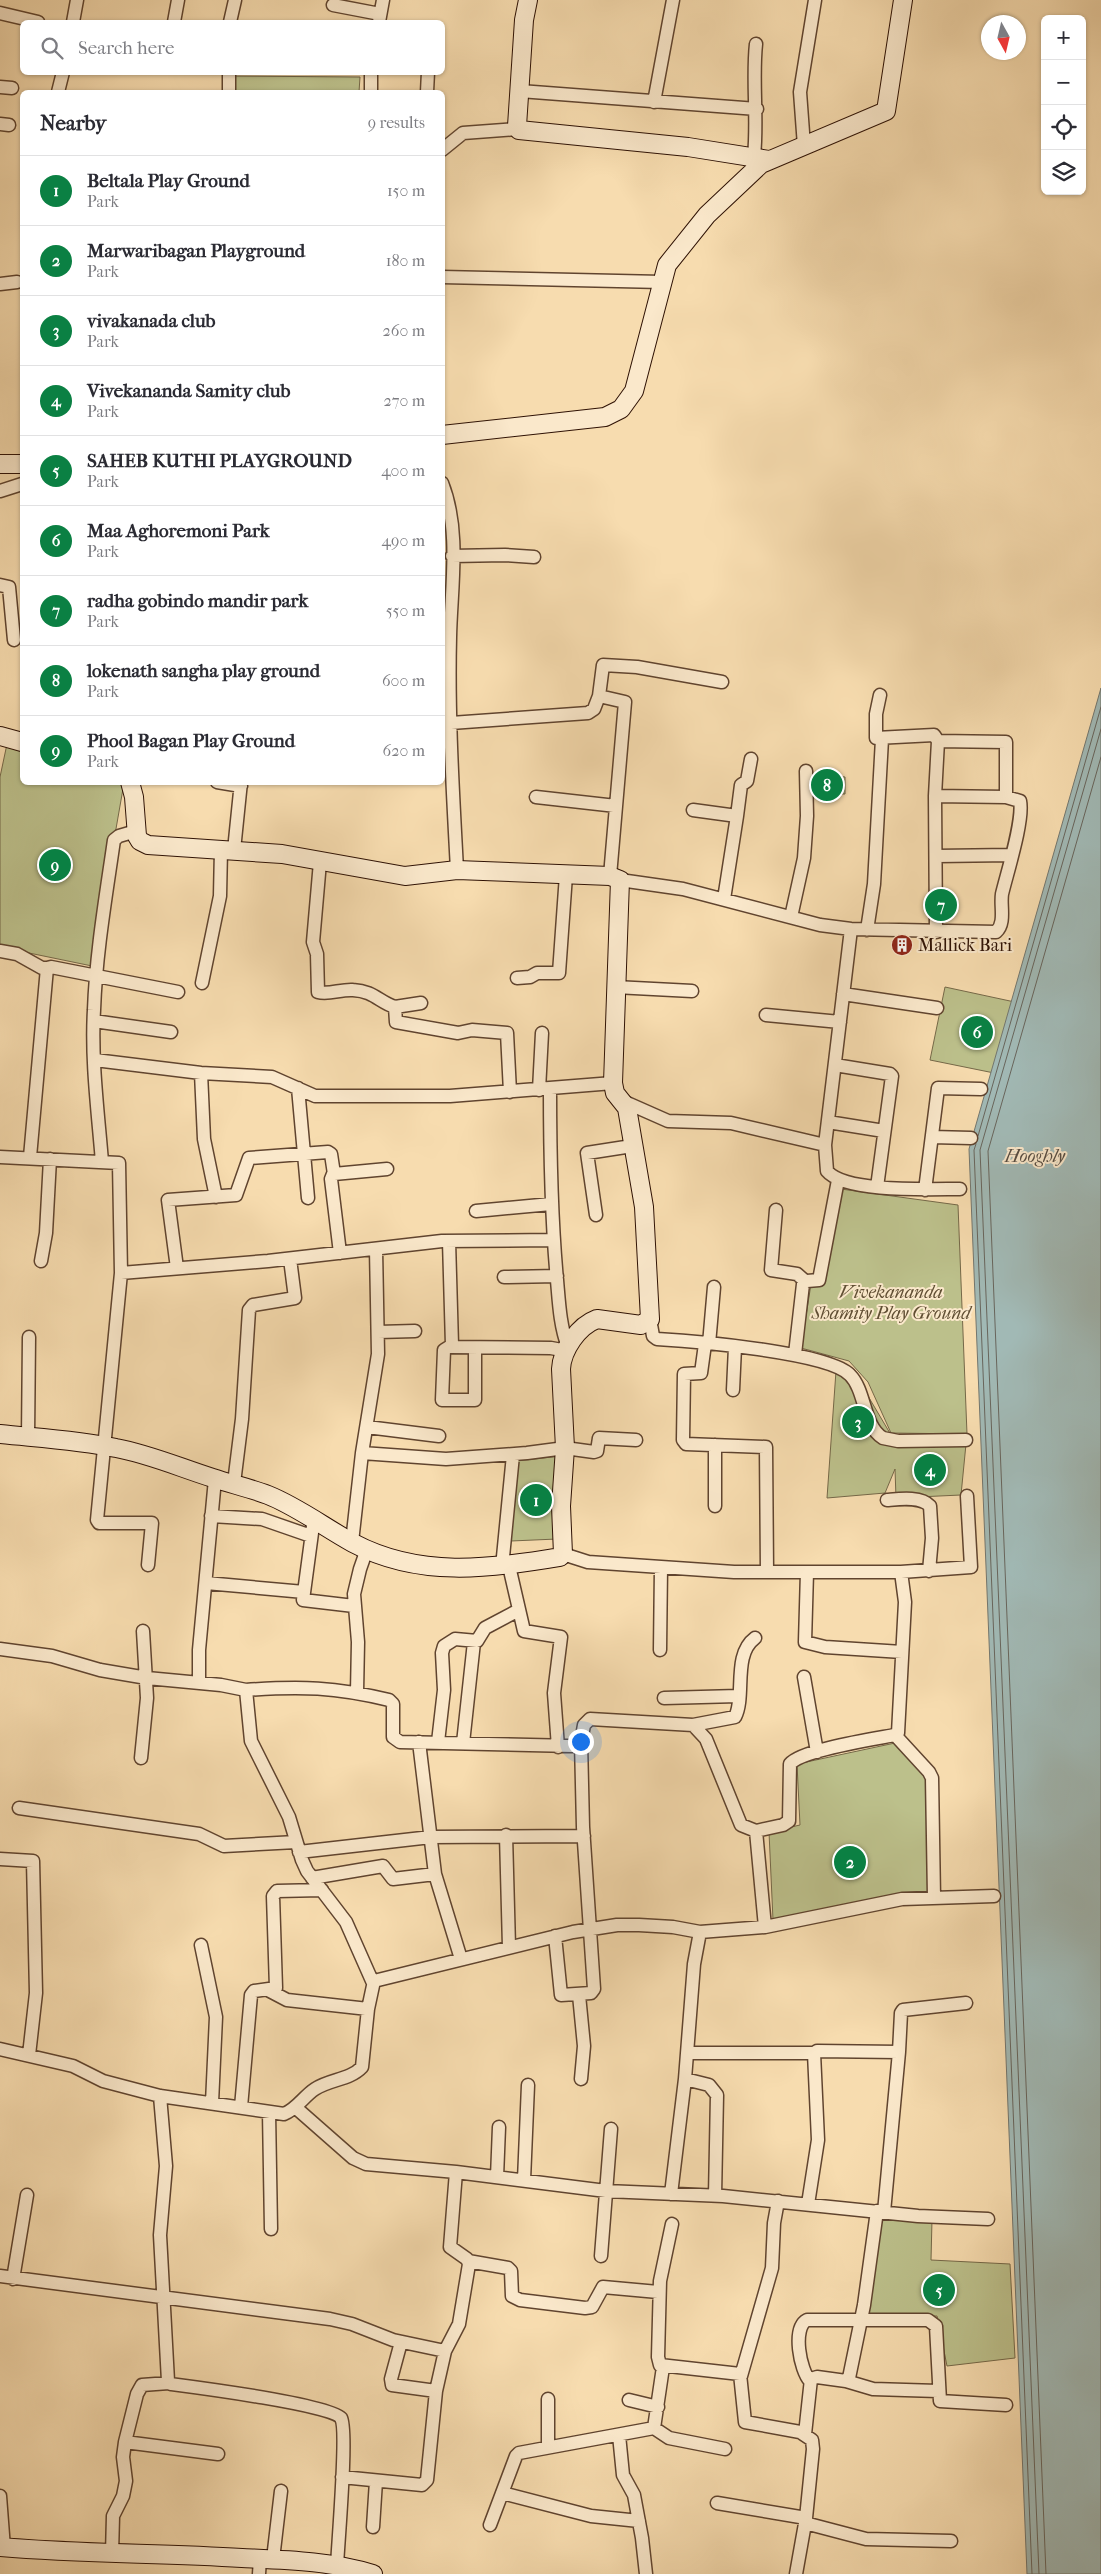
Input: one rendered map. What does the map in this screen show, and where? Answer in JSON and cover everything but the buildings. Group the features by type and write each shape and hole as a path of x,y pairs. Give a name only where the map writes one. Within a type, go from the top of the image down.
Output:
{"street":[{"path":"73,20 77,0"},
{"path":"174,20 178,0"},
{"path":"230,20 235,0"},
{"path":"333,6 379,18 383,0"},
{"path":"518,129 524,20 528,0"},
{"path":"654,102 673,0"},
{"path":"804,146 800,92 815,0"},
{"path":"445,141 468,131 518,129 761,158 804,146 886,111 903,0"},
{"path":"0,13 30,20"},
{"path":"445,435 605,417 621,409 634,391 662,282 670,260 707,215 754,170 761,158 756,109 754,62 756,44"},
{"path":"58,90 62,75"},
{"path":"229,75 229,90"},
{"path":"371,75 371,90"},
{"path":"426,90 428,75"},
{"path":"520,91 756,109"},
{"path":"445,277 662,282"},
{"path":"0,284 17,282"},
{"path":"0,464 20,464"},
{"path":"0,491 20,485"},
{"path":"445,494 451,518 446,675 451,722 456,870"},
{"path":"449,564 505,555 534,557"},
{"path":"0,584 8,586 14,640"},
{"path":"451,722 588,713 594,709 599,696 602,665 605,663 637,666 722,682"},
{"path":"880,695 876,714 875,736 882,739 934,735 938,741 935,796 937,856 936,932"},
{"path":"599,696 625,702 616,806 613,1083 615,1093 625,1102 668,1121 730,1123 825,1145"},
{"path":"0,736 20,741"},
{"path":"867,930 874,884 882,739"},
{"path":"938,741 1006,742 1006,797"},
{"path":"724,899 741,786 747,781 751,758"},
{"path":"791,917 804,858 807,816 806,771"},
{"path":"131,785 134,797 136,832 144,844 282,854 405,876 456,870 566,874 615,878 657,884 724,899 820,925 867,930 992,933 998,930 1001,925 1001,899 1021,804 1017,799 1006,797 935,796"},
{"path":"202,982 241,785"},
{"path":"536,797 616,806"},
{"path":"693,810 737,816"},
{"path":"102,1162 95,1060 94,1021 97,975 114,840 119,836 136,832"},
{"path":"937,856 1011,855"},
{"path":"320,862 313,942 316,954 317,991 320,993 358,990 379,997 386,1005 395,1007 421,1003"},
{"path":"517,978 530,977 538,973 559,974 566,874"},
{"path":"851,929 825,1145 826,1171 838,1180 877,1186 925,1190 960,1189"},
{"path":"0,951 17,954 42,968 51,967 97,975 178,992"},
{"path":"30,1157 47,968"},
{"path":"615,987 692,991"},
{"path":"843,994 937,1008"},
{"path":"395,1007 396,1022 458,1032 472,1030 508,1033 510,1092"},
{"path":"766,1015 840,1022"},
{"path":"94,1021 170,1032"},
{"path":"542,1033 552,1240 562,1330 567,1349"},
{"path":"95,1060 201,1073 272,1077 315,1096 450,1096 613,1083"},
{"path":"835,1065 891,1075 877,1186"},
{"path":"201,1073 204,1139 216,1197"},
{"path":"925,1190 939,1087 982,1089"},
{"path":"298,1088 308,1198"},
{"path":"625,1102 644,1208 650,1319 653,1336 657,1339 795,1354 848,1373 853,1378 872,1424 883,1438 898,1442 966,1440"},
{"path":"828,1122 884,1131"},
{"path":"932,1137 971,1138"},
{"path":"596,1215 587,1153 632,1146"},
{"path":"177,1268 168,1201 170,1199 228,1196 238,1192 246,1160 249,1158 330,1153 333,1174 331,1180 340,1253"},
{"path":"0,1156 118,1162 120,1165 121,1273 97,1522 151,1522 148,1565"},
{"path":"42,1260 46,1232 50,1159"},
{"path":"333,1174 387,1169"},
{"path":"776,1210 771,1270 797,1274 805,1281 819,1280 838,1180"},
{"path":"476,1211 551,1204"},
{"path":"121,1273 290,1259 449,1241 552,1240"},
{"path":"449,1241 451,1347"},
{"path":"357,1692 358,1642 354,1606 360,1546 362,1453 378,1354 376,1249"},
{"path":"234,1483 242,1419 250,1310 253,1306 295,1298 290,1259"},
{"path":"504,1277 557,1276"},
{"path":"795,1354 798,1319 805,1281"},
{"path":"714,1287 707,1344 701,1373 686,1372 684,1374 683,1440 686,1444 763,1446 767,1449 767,1572"},
{"path":"563,1554 561,1506 565,1448 561,1369 567,1349 573,1338 594,1320 601,1319 641,1325 650,1319"},
{"path":"378,1332 415,1330"},
{"path":"28,1437 29,1337"},
{"path":"474,1348 475,1400 441,1399 444,1350 451,1347 567,1349"},
{"path":"733,1390 735,1347"},
{"path":"367,1427 439,1436"},
{"path":"0,1434 105,1446 148,1456 215,1479 234,1483 269,1495 314,1518 360,1546 382,1555 434,1566 460,1568 506,1567 560,1557 563,1554"},
{"path":"362,1453 446,1459 513,1455 565,1448 594,1452 597,1451 599,1438 636,1440"},
{"path":"715,1445 715,1506"},
{"path":"513,1455 506,1567 525,1632 561,1637 554,1693 558,1747"},
{"path":"199,1682 199,1650 215,1479"},
{"path":"563,1554 588,1562 767,1572 901,1572 971,1567 967,1496"},
{"path":"887,1500 915,1500 926,1502 930,1506 932,1532 929,1571"},
{"path":"211,1516 262,1520 311,1536"},
{"path":"314,1518 304,1592 305,1602 354,1606"},
{"path":"660,1650 661,1567"},
{"path":"807,1572 805,1642 825,1647 902,1652"},
{"path":"693,1726 706,1739 742,1825 756,1831 784,1825 789,1821 790,1764 795,1759 817,1752 895,1735 898,1731 905,1602 901,1572"},
{"path":"206,1583 304,1592"},
{"path":"463,1742 474,1642 485,1628 519,1610"},
{"path":"141,1758 147,1712 147,1678 143,1631"},
{"path":"555,1936 561,1994 563,1996 589,1994 594,1989 584,1836 581,1742 584,1725 590,1719 693,1726 735,1718 742,1664 747,1650 755,1638"},
{"path":"438,1742 444,1690 443,1649 447,1643 455,1640 474,1642"},
{"path":"0,1649 52,1656 100,1670 147,1678 199,1682 246,1690 294,1686 335,1688 357,1692 391,1701 394,1739 400,1742 463,1742 558,1747 573,1746 581,1742"},
{"path":"804,1677 817,1752"},
{"path":"0,2049 30,2054 73,2066 103,2081 160,2096 284,2114 315,2089 355,2073 362,2067 368,2009 373,1983 352,1932 312,1878 298,1847 285,1806 253,1745 246,1690"},
{"path":"664,1698 738,1696"},
{"path":"895,1735 929,1772 932,1778 934,1897"},
{"path":"419,1742 435,1874 461,1960"},
{"path":"19,1808 199,1834 224,1846 298,1847 431,1837 506,1835 584,1836"},
{"path":"756,1831 765,1927"},
{"path":"506,1835 509,1947"},
{"path":"0,1859 33,1861 36,1966 30,2054"},
{"path":"312,1878 383,1866 393,1879 435,1874"},
{"path":"241,2107 251,1995 254,1991 276,1988 273,1896 277,1892 322,1890"},
{"path":"373,1983 509,1947 591,1929 657,1925 700,1932 765,1927 869,1905 934,1897 994,1896"},
{"path":"671,2194 685,2079 694,1964 700,1932"},
{"path":"201,1946 216,2017 212,2103"},
{"path":"268,1990 287,2000 368,2009"},
{"path":"579,1995 584,2046 581,2079"},
{"path":"846,2381 849,2378 881,2212 899,2052 901,2013 903,2010 966,2003"},
{"path":"687,2053 899,2052"},
{"path":"808,2204 818,2140 814,2053"},
{"path":"685,2079 709,2085 717,2095 715,2196"},
{"path":"524,2180 528,2085"},
{"path":"160,2096 166,2166 160,2236 162,2298 169,2383"},
{"path":"295,2107 354,2158 366,2164 456,2172 606,2191 715,2196 881,2212 988,2219"},
{"path":"270,2112 271,2229"},
{"path":"497,2177 499,2127"},
{"path":"601,2256 611,2129"},
{"path":"456,2172 450,2247 468,2261 508,2268 511,2272 512,2296 520,2300 587,2308 592,2307 603,2287 658,2292"},
{"path":"13,2279 27,2195"},
{"path":"778,2201 774,2223 772,2268 741,2376 745,2422 804,2434 812,2440 813,2449 806,2520 796,2574"},
{"path":"654,2428 663,2367 658,2357 658,2292 672,2224"},
{"path":"342,2476 422,2485 426,2482 436,2391 445,2352 459,2324 468,2261"},
{"path":"0,2276 330,2319 401,2342 445,2352"},
{"path":"804,2434 810,2381 802,2368 799,2333 802,2324 815,2319 928,2320 933,2322 936,2326 938,2391 942,2402 1006,2405"},
{"path":"401,2342 391,2379 392,2385 436,2391"},
{"path":"663,2367 738,2374 741,2376"},
{"path":"810,2381 816,2377 846,2381 873,2389 938,2391"},
{"path":"112,2554 113,2516 123,2496 126,2481 123,2457 137,2394 142,2385 169,2383 293,2403 337,2414 343,2426 337,2566"},
{"path":"548,2398 548,2447"},
{"path":"629,2400 658,2407"},
{"path":"490,2525 518,2454 654,2428 669,2438 725,2448"},
{"path":"619,2435 623,2475 633,2493 646,2574"},
{"path":"125,2442 218,2454"},
{"path":"373,2527 376,2481"},
{"path":"264,2564 281,2491"},
{"path":"502,2494 591,2516 639,2521"},
{"path":"0,2496 2,2548 112,2554 171,2554 264,2564 337,2566 373,2574"},
{"path":"717,2503 806,2520 866,2540 951,2541"}],"green space":[{"path":"226,76 360,77 359,90 226,90"},
{"path":"7,744 20,747 20,785 124,785 92,966 0,947 0,777"},
{"path":"808,774 845,777 845,794 809,794"},
{"path":"945,987 1024,1004 1004,1075 930,1060"},
{"name":"Vivekananda Shamity Play Ground","path":"841,1189 958,1205 967,1434 891,1433 868,1382 849,1361 801,1348 811,1284"},
{"path":"836,1371 865,1391 897,1445 966,1444 961,1495 896,1498 895,1469 885,1493 827,1498"},
{"path":"561,1456 557,1539 511,1541 516,1461"},
{"path":"895,1743 928,1780 929,1892 773,1920 769,1832 800,1825 797,1764"},
{"path":"878,2214 932,2220 931,2260 1010,2264 1015,2358 947,2366 937,2316 863,2317"}],"water":[{"name":"Hooghly","path":"1101,688 1101,2574 1027,2574 969,1149"}],"place":[{"name":"lokenath sangha play ground","path":"827,785"},
{"name":"Phool Bagan Play Ground","path":"55,865"},
{"name":"radha gobindo mandir park","path":"941,905"},
{"name":"Mallick Bari","path":"902,945"},
{"name":"Maa Aghoremoni Park","path":"977,1032"},
{"name":"vivakanada club","path":"858,1422"},
{"name":"Vivekananda Samity club","path":"930,1470"},
{"name":"Beltala Play Ground","path":"536,1500"},
{"name":"Marwaribagan Playground","path":"850,1862"},
{"name":"SAHEB KUTHI PLAYGROUND","path":"939,2290"}]}
